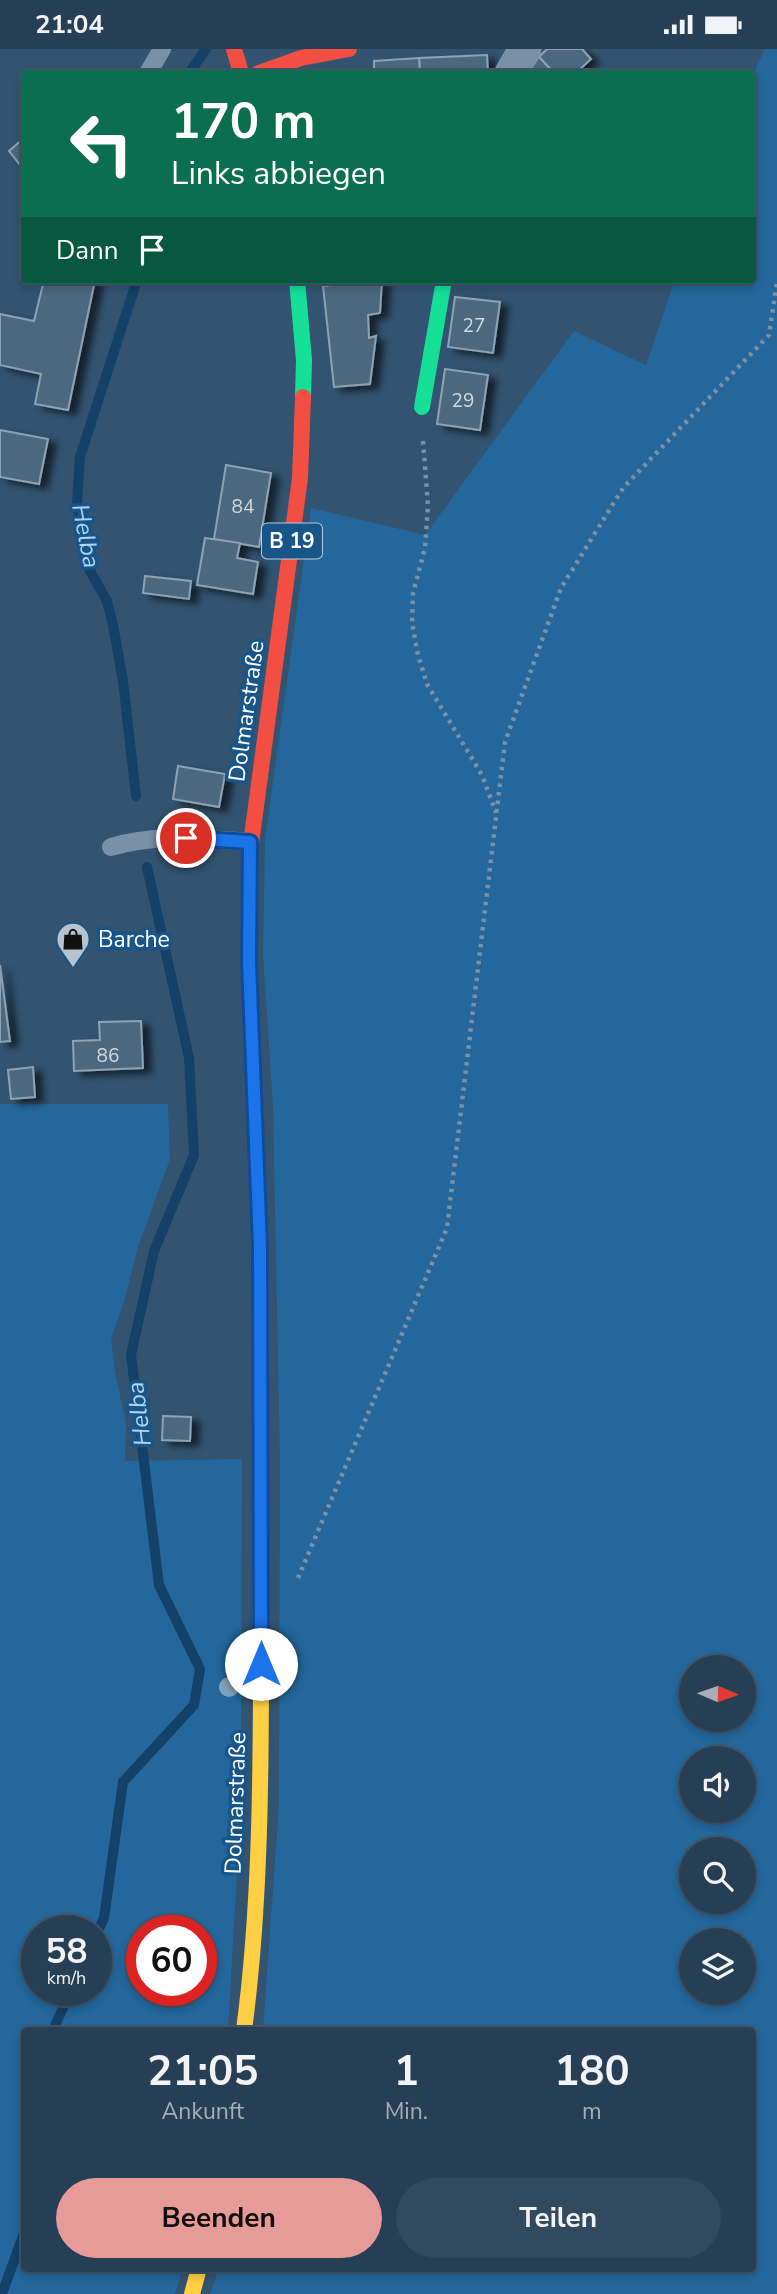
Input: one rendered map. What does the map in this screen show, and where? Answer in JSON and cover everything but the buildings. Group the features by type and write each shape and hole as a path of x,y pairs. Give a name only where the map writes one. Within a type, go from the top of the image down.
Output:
{"main road":[{"path":"267,70 301,58 349,49"},
{"name":"Dolmarstraße","path":"244,2027 249,1992 258,1830 261,1664 260,1246 249,962 250,842 300,478 304,360 297,284"},
{"path":"422,407 443,284"},
{"path":"192,2294 198,2272"}],"street":[{"path":"513,70 525,49"}],"lane":[{"path":"150,70 162,49"},
{"path":"111,847 125,843 186,838 250,842"}],"path":[{"path":"294,1587 447,1228 505,742 561,588 623,488 769,335 777,282"},
{"path":"422,407 423,459 428,506 425,548 413,593 412,623 427,684 482,775 496,814"}],"shaded area":[{"path":"765,49 777,49 777,2294 210,2294 218,2272 756,2272 756,2027 263,2027 279,1805 280,1460 273,1106 263,955 265,840 311,508 425,535 574,331 646,365 674,284 756,284 755,70"},
{"path":"0,1104 168,1104 170,1159 138,1247 124,1302 111,1338 126,1425 125,1461 242,1459 241,1804 228,2027 21,2027 21,2272 182,2272 175,2294 0,2294"}],"waterway":[{"name":"Helba","path":"191,70 206,49"},
{"name":"Helba","path":"136,284 80,457 77,504 90,571 107,601 113,625 123,681 136,796"},
{"name":"Helba","path":"104,1915 123,1782 194,1705 200,1669 159,1585 131,1355 154,1251 194,1155 189,1058 147,867"},
{"name":"Helba","path":"54,2027 64,2006"},
{"name":"Helba","path":"2,2294 21,2241"}],"traffic: fast":[{"path":"297,284 304,360 303,397"},
{"path":"422,407 443,284"},
{"path":"258,1183 261,1659"}],"traffic: slow":[{"path":"250,851 249,962 258,1183"},
{"path":"244,2027 256,1892 261,1659"},
{"path":"192,2294 198,2272"}],"traffic: jam":[{"path":"234,49 240,70"},
{"path":"267,70 301,58 349,49"},
{"path":"250,851 300,478 303,397"}],"place":[{"name":"Barche","path":"73,969"}],"route":[{"path":"186,838 250,842 249,962 260,1246 261,1664"}]}
